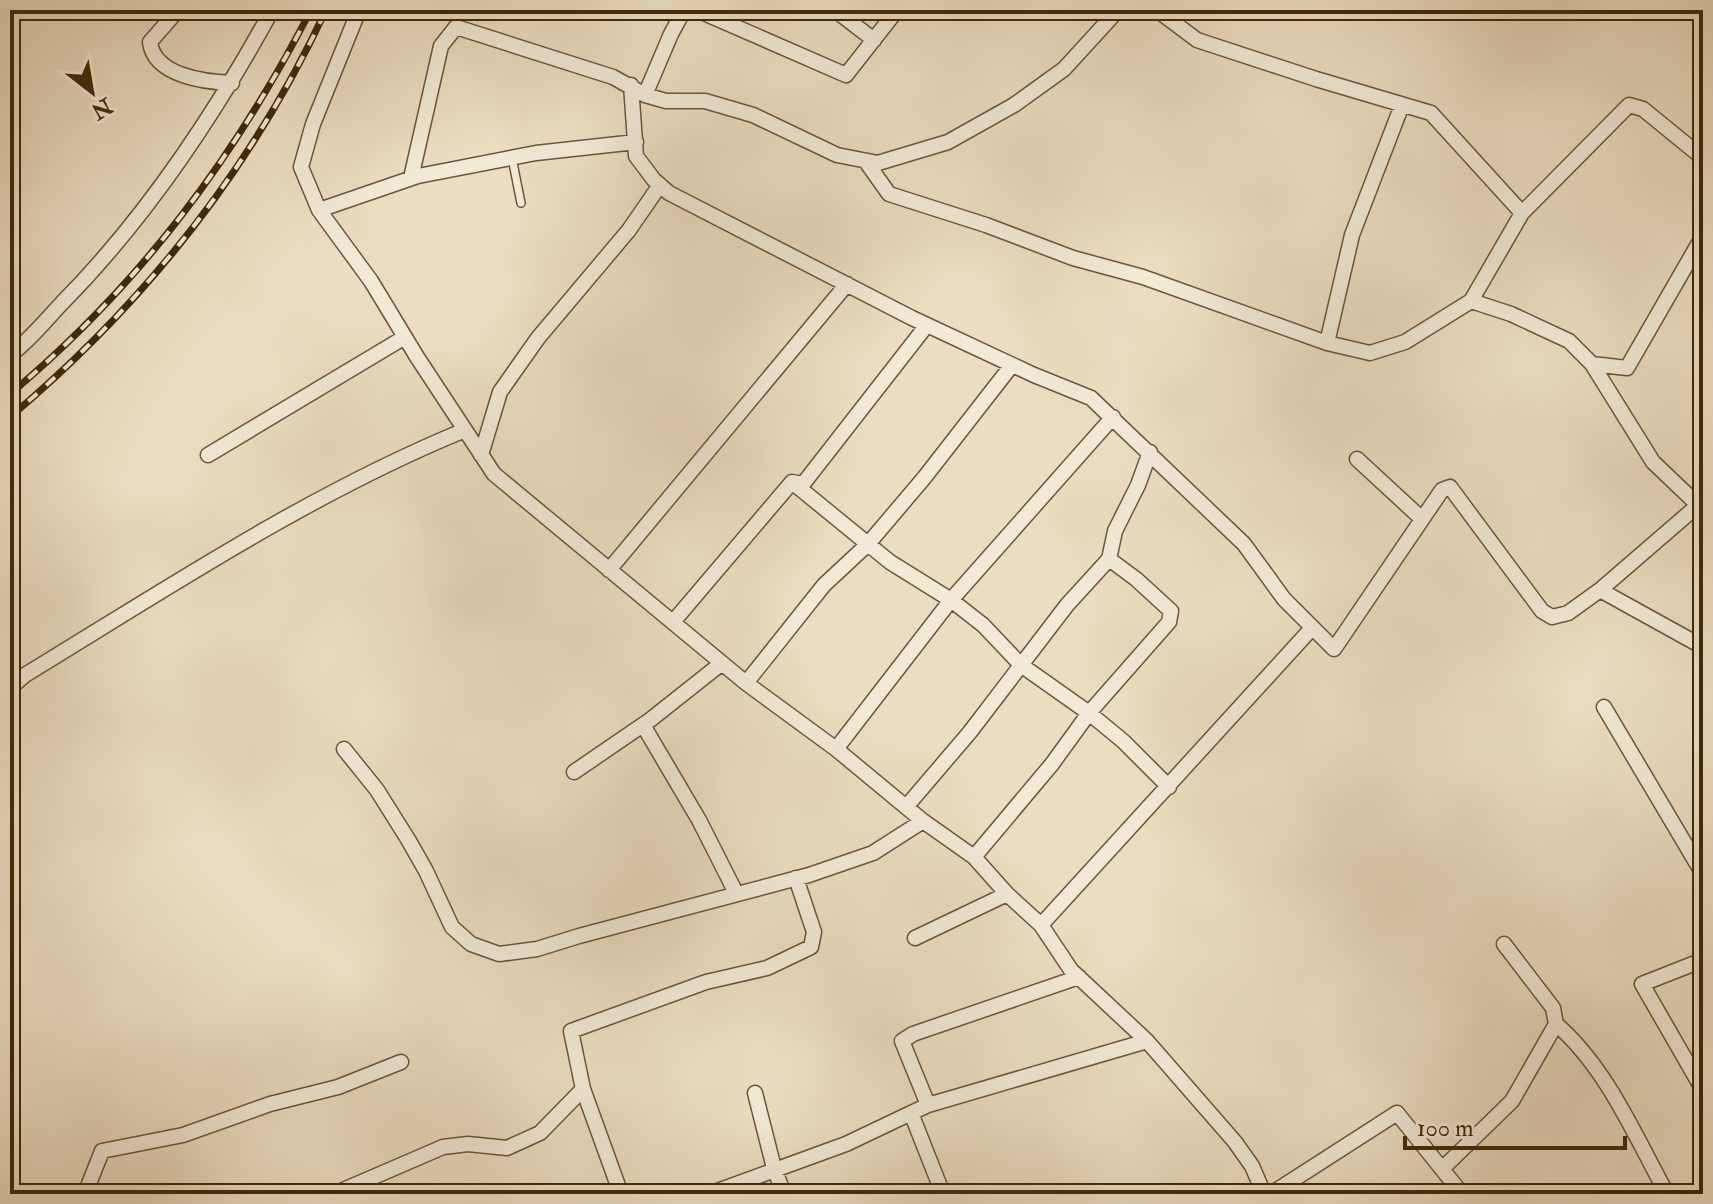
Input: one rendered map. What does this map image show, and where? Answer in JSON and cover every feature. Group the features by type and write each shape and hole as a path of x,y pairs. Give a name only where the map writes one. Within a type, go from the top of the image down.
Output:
{"street":[{"path":"178,10 150,42 155,57 183,75 232,83"},
{"path":"10,355 94,271 159,190 232,83 272,10"},
{"path":"359,10 313,124 301,167 319,210 371,281 494,474 746,683 974,857 1007,894 1041,925 1079,977 1147,1041 1235,1142 1252,1166 1264,1194"},
{"path":"645,95 684,10"},
{"path":"697,10 846,75 897,10"},
{"path":"835,10 874,40"},
{"path":"411,178 441,46 456,27 613,77 645,95 666,101 705,101 753,115 837,155 878,163 948,142 1014,105 1064,69 1118,10"},
{"path":"1157,10 1197,40 1431,113 1522,213"},
{"path":"631,85 636,156 669,193 927,325 1091,398 1244,544 1284,599 1334,649 1442,490 1450,487 1542,611 1552,617 1568,613 1600,590 1701,503 1653,462 1592,364 1569,341 1511,314 1471,301"},
{"path":"1327,343 1352,235 1402,105"},
{"path":"867,163 889,194 986,225 1073,258 1143,277 1327,343 1370,353 1405,342 1471,301 1522,213 1629,105 1643,109 1703,158"},
{"path":"319,210 411,178 512,158 636,142"},
{"path":"481,455 500,392 538,338 629,230 660,185"},
{"path":"1592,364 1627,368 1703,236"},
{"path":"609,570 847,284"},
{"path":"792,482 803,484 927,325"},
{"path":"208,455 405,337"},
{"path":"746,683 824,585 868,544 1012,365"},
{"path":"836,749 951,600 1113,417"},
{"path":"10,688 25,675 209,561 397,458 465,430"},
{"path":"906,807 970,732 1067,605 1109,559 1115,531 1150,452"},
{"path":"1357,459 1422,519"},
{"path":"792,482 890,562 951,600 983,625 1021,665 1123,741 1169,787"},
{"path":"673,622 792,482"},
{"path":"974,857 1052,764 1089,713 1169,622 1171,611 1109,559"},
{"path":"1600,590 1703,647"},
{"path":"1041,925 1312,628"},
{"path":"574,772 643,725 722,663"},
{"path":"1604,707 1703,874"},
{"path":"643,725 699,820 736,893"},
{"path":"344,749 377,790 409,841 452,927 471,944 499,954 537,949 796,878 873,853 923,821"},
{"path":"621,1194 583,1089 571,1031 706,982 767,968 811,947 814,932 796,878"},
{"path":"915,938 1007,894"},
{"path":"1504,944 1553,1008 1556,1024 1577,1042 1607,1085 1667,1194"},
{"path":"1703,960 1642,984 1703,1090"},
{"path":"928,1105 902,1041 913,1034 1079,977"},
{"path":"1442,1169 1512,1101 1556,1024"},
{"path":"709,1194 846,1144 928,1105 1147,1041"},
{"path":"85,1194 102,1151 183,1135 270,1104 338,1087 401,1062"},
{"path":"334,1194 443,1147 468,1144 507,1148 540,1133 583,1089"},
{"path":"755,1093 774,1168 784,1194"},
{"path":"911,1113 943,1194"},
{"path":"1271,1194 1294,1188 1397,1113 1462,1194"}],"lane":[{"path":"512,158 521,203"}],"railway":[{"path":"10,394 101,309 180,217 250,118 311,10"},
{"path":"10,417 105,328 190,231 229,179 264,124 326,10"}]}
